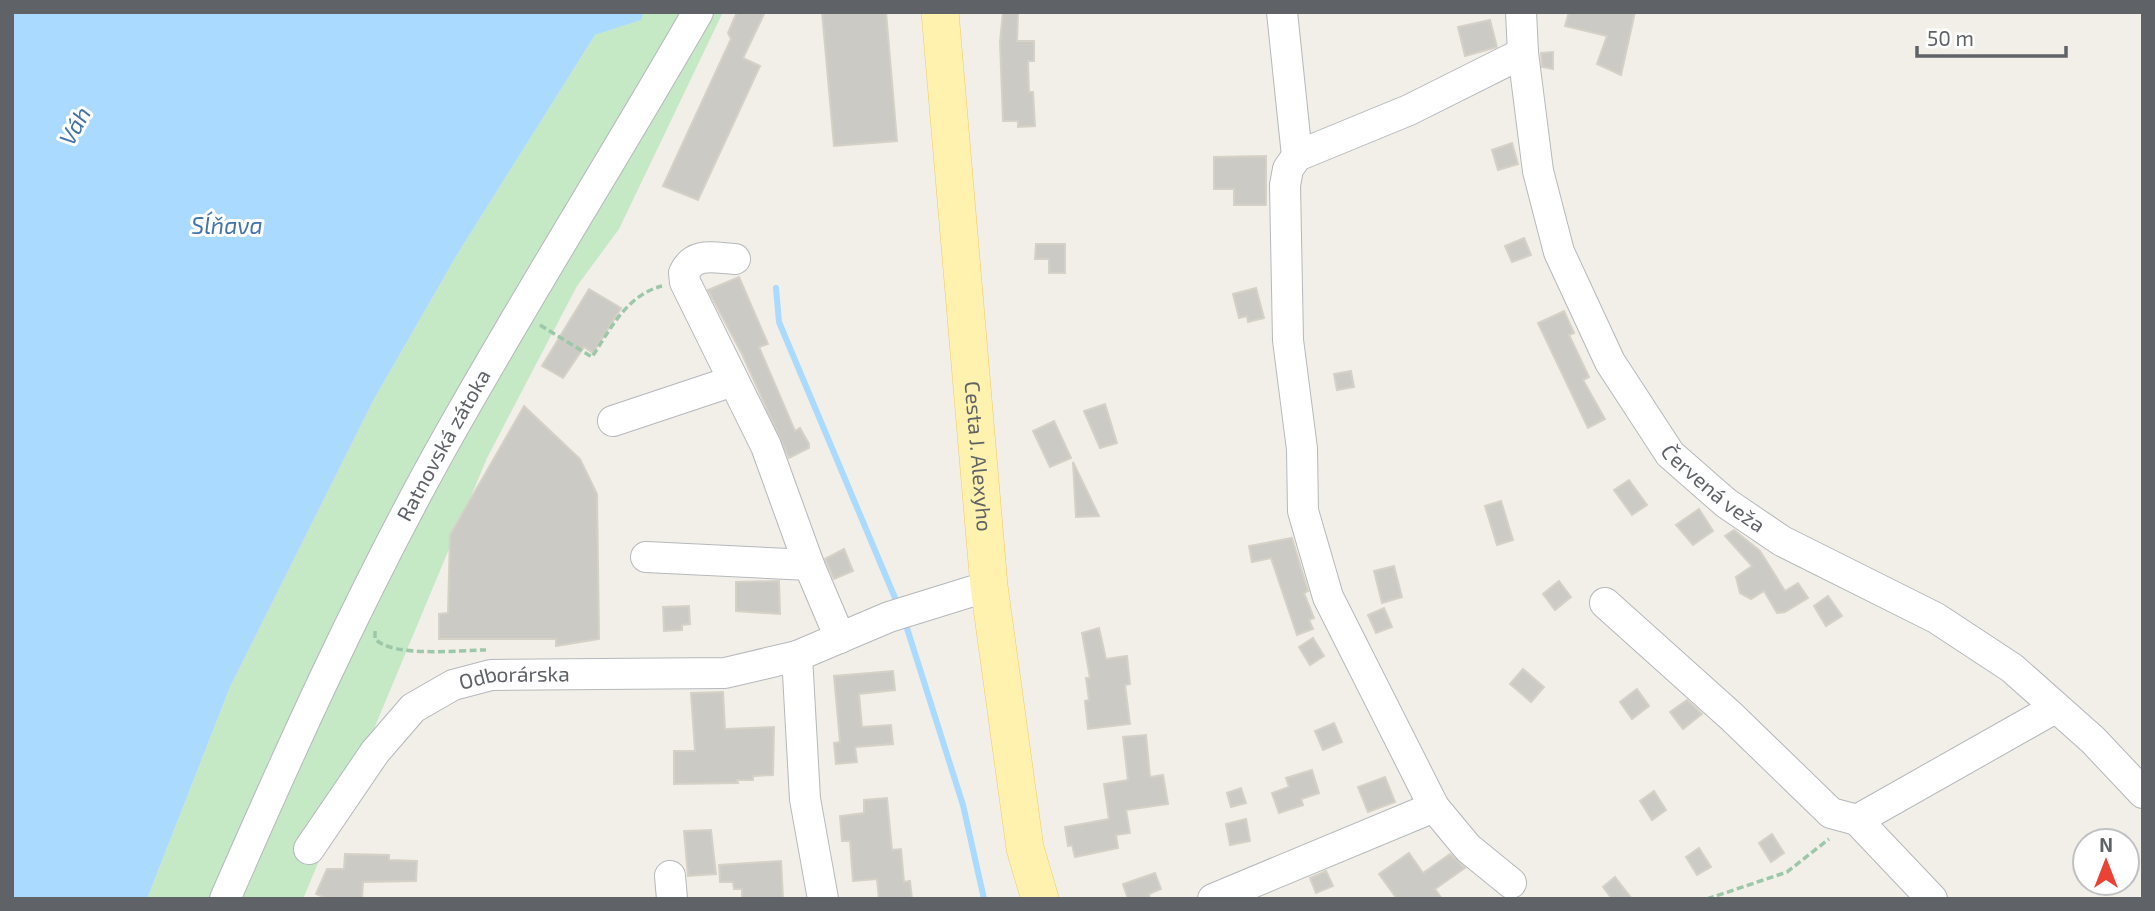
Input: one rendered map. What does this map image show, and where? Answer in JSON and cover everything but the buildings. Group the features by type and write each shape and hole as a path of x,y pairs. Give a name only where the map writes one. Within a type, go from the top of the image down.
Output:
{"main road":[{"name":"Cesta J. Alexyho","path":"940,12 989,586 1025,848 1040,899"}],"lane":[{"name":"Ratnovská zátoka","path":"225,899 335,654 435,461 519,312 698,12"},
{"path":"1282,12 1297,156"},
{"name":"Červená veža","path":"1521,12 1523,53 1538,171 1559,252 1609,362 1670,454 1726,503 1782,541 1936,618 2012,668 2093,740 2143,793"},
{"path":"1511,883 1468,848 1434,807 1328,597 1303,512 1302,449 1288,340 1284,186 1288,169 1297,156 1409,110 1523,53"},
{"path":"735,259 700,257 693,260 684,273 685,281 766,446 809,565 840,638"},
{"path":"613,421 733,381"},
{"path":"646,557 809,565"},
{"name":"Odborárska","path":"309,849 376,752 406,716 414,708 453,684 491,675 725,673 797,656 889,617 989,586"},
{"path":"1605,603 1831,813 1857,820 1932,899"},
{"path":"797,656 805,799 823,899"},
{"path":"1857,820 2055,708"},
{"path":"1213,899 1434,807"}],"path":[{"path":"551,331 592,357 623,309 647,290 685,281"},
{"path":"376,626 375,639 383,646 397,650 491,650"},
{"path":"1707,899 1787,873 1857,820"}],"green space":[{"path":"644,12 723,12 619,229 577,286 487,458 303,899 147,899 230,687 373,401 458,253 595,35 640,20"}],"water":[{"name":"Sĺňava","path":"12,12 644,12 641,20 595,35 458,253 373,401 230,687 147,899 12,899"}],"waterway":[{"path":"776,288 779,322 898,605"},
{"path":"905,622 963,805 984,899"}],"water label":[{"name":"Váh","path":"75,126"}]}
